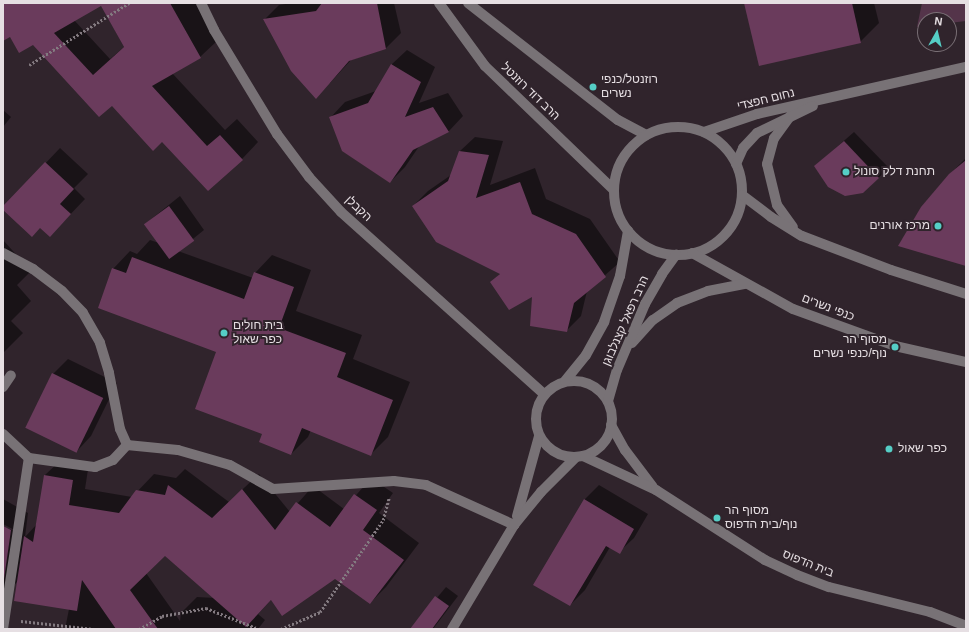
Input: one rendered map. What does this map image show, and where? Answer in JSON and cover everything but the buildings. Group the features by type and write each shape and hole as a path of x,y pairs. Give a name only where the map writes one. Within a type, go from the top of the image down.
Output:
{"street":[{"name":"הקבלן","path":"201,3 214,30 274,128 309,177 341,212 544,394"},
{"name":"הרב דוד רוזנטל","path":"439,3 485,66 614,190"},
{"path":"468,3 618,120 646,135"},
{"name":"נחום חפצדי","path":"704,132 757,114 836,98 966,67"},
{"name":"נחום חפצדי","path":"736,164 743,148 757,133 791,115 836,98"},
{"path":"791,115 774,138 769,153 768,172 777,205 790,225 802,236"},
{"path":"673,126 704,132 722,144 736,164 742,179 740,210 728,231 710,246 692,253 676,255 646,246 628,231 617,212 614,190 621,161 632,146 646,135 673,126"},
{"path":"742,195 771,217 802,236 891,270 966,294"},
{"name":"הרב רפאל קצנלבוגן","path":"565,381 586,355 604,322 618,283 628,231"},
{"path":"3,253 33,269 62,291 83,314 100,343 109,372 120,428 126,444"},
{"name":"כנפי נשרים","path":"692,253 745,284 793,309 839,327 895,346 966,362"},
{"name":"הרב רפאל קצנלבוגן","path":"608,401 624,354 653,290 676,255"},
{"path":"624,354 649,324 668,308 708,292 745,284"},
{"path":"3,387 11,375"},
{"path":"452,629 514,525 541,492 580,457 600,447 608,437 612,425 608,401 600,391 590,384 578,380 565,381 553,386 544,394 536,411 535,424 539,436 558,454 580,457"},
{"name":"בית הדפוס","path":"612,425 625,450 656,490"},
{"path":"3,434 30,458 95,467 113,460 126,444"},
{"path":"514,525 539,436"},
{"path":"126,444 178,450 230,465 273,489 394,481 426,485 514,525"},
{"name":"בית הדפוס","path":"580,457 656,490 758,556 797,576 829,587 930,612 966,626"},
{"path":"4,624 30,458"}],"path":[{"path":"29,65 129,3"},
{"path":"281,629 320,612 383,520 394,481"},
{"path":"140,629 162,616 206,608 259,629"},
{"path":"4,624 94,629"}],"shaded area":[{"path":"922,3 966,3 966,21 957,22 957,12 920,12"}],"place":[{"name":"רוזנטל/כנפי נשרים","path":"593,87"},
{"name":"תחנת דלק סונול","path":"846,172"},
{"name":"מרכז אורנים","path":"938,226"},
{"name":"בית חולים כפר שאול","path":"224,333"},
{"name":"מסוף הר נוף/כנפי נשרים","path":"895,347"},
{"name":"כפר שאול","path":"889,449"},
{"name":"מסוף הר נוף/בית הדפוס","path":"717,518"}]}
